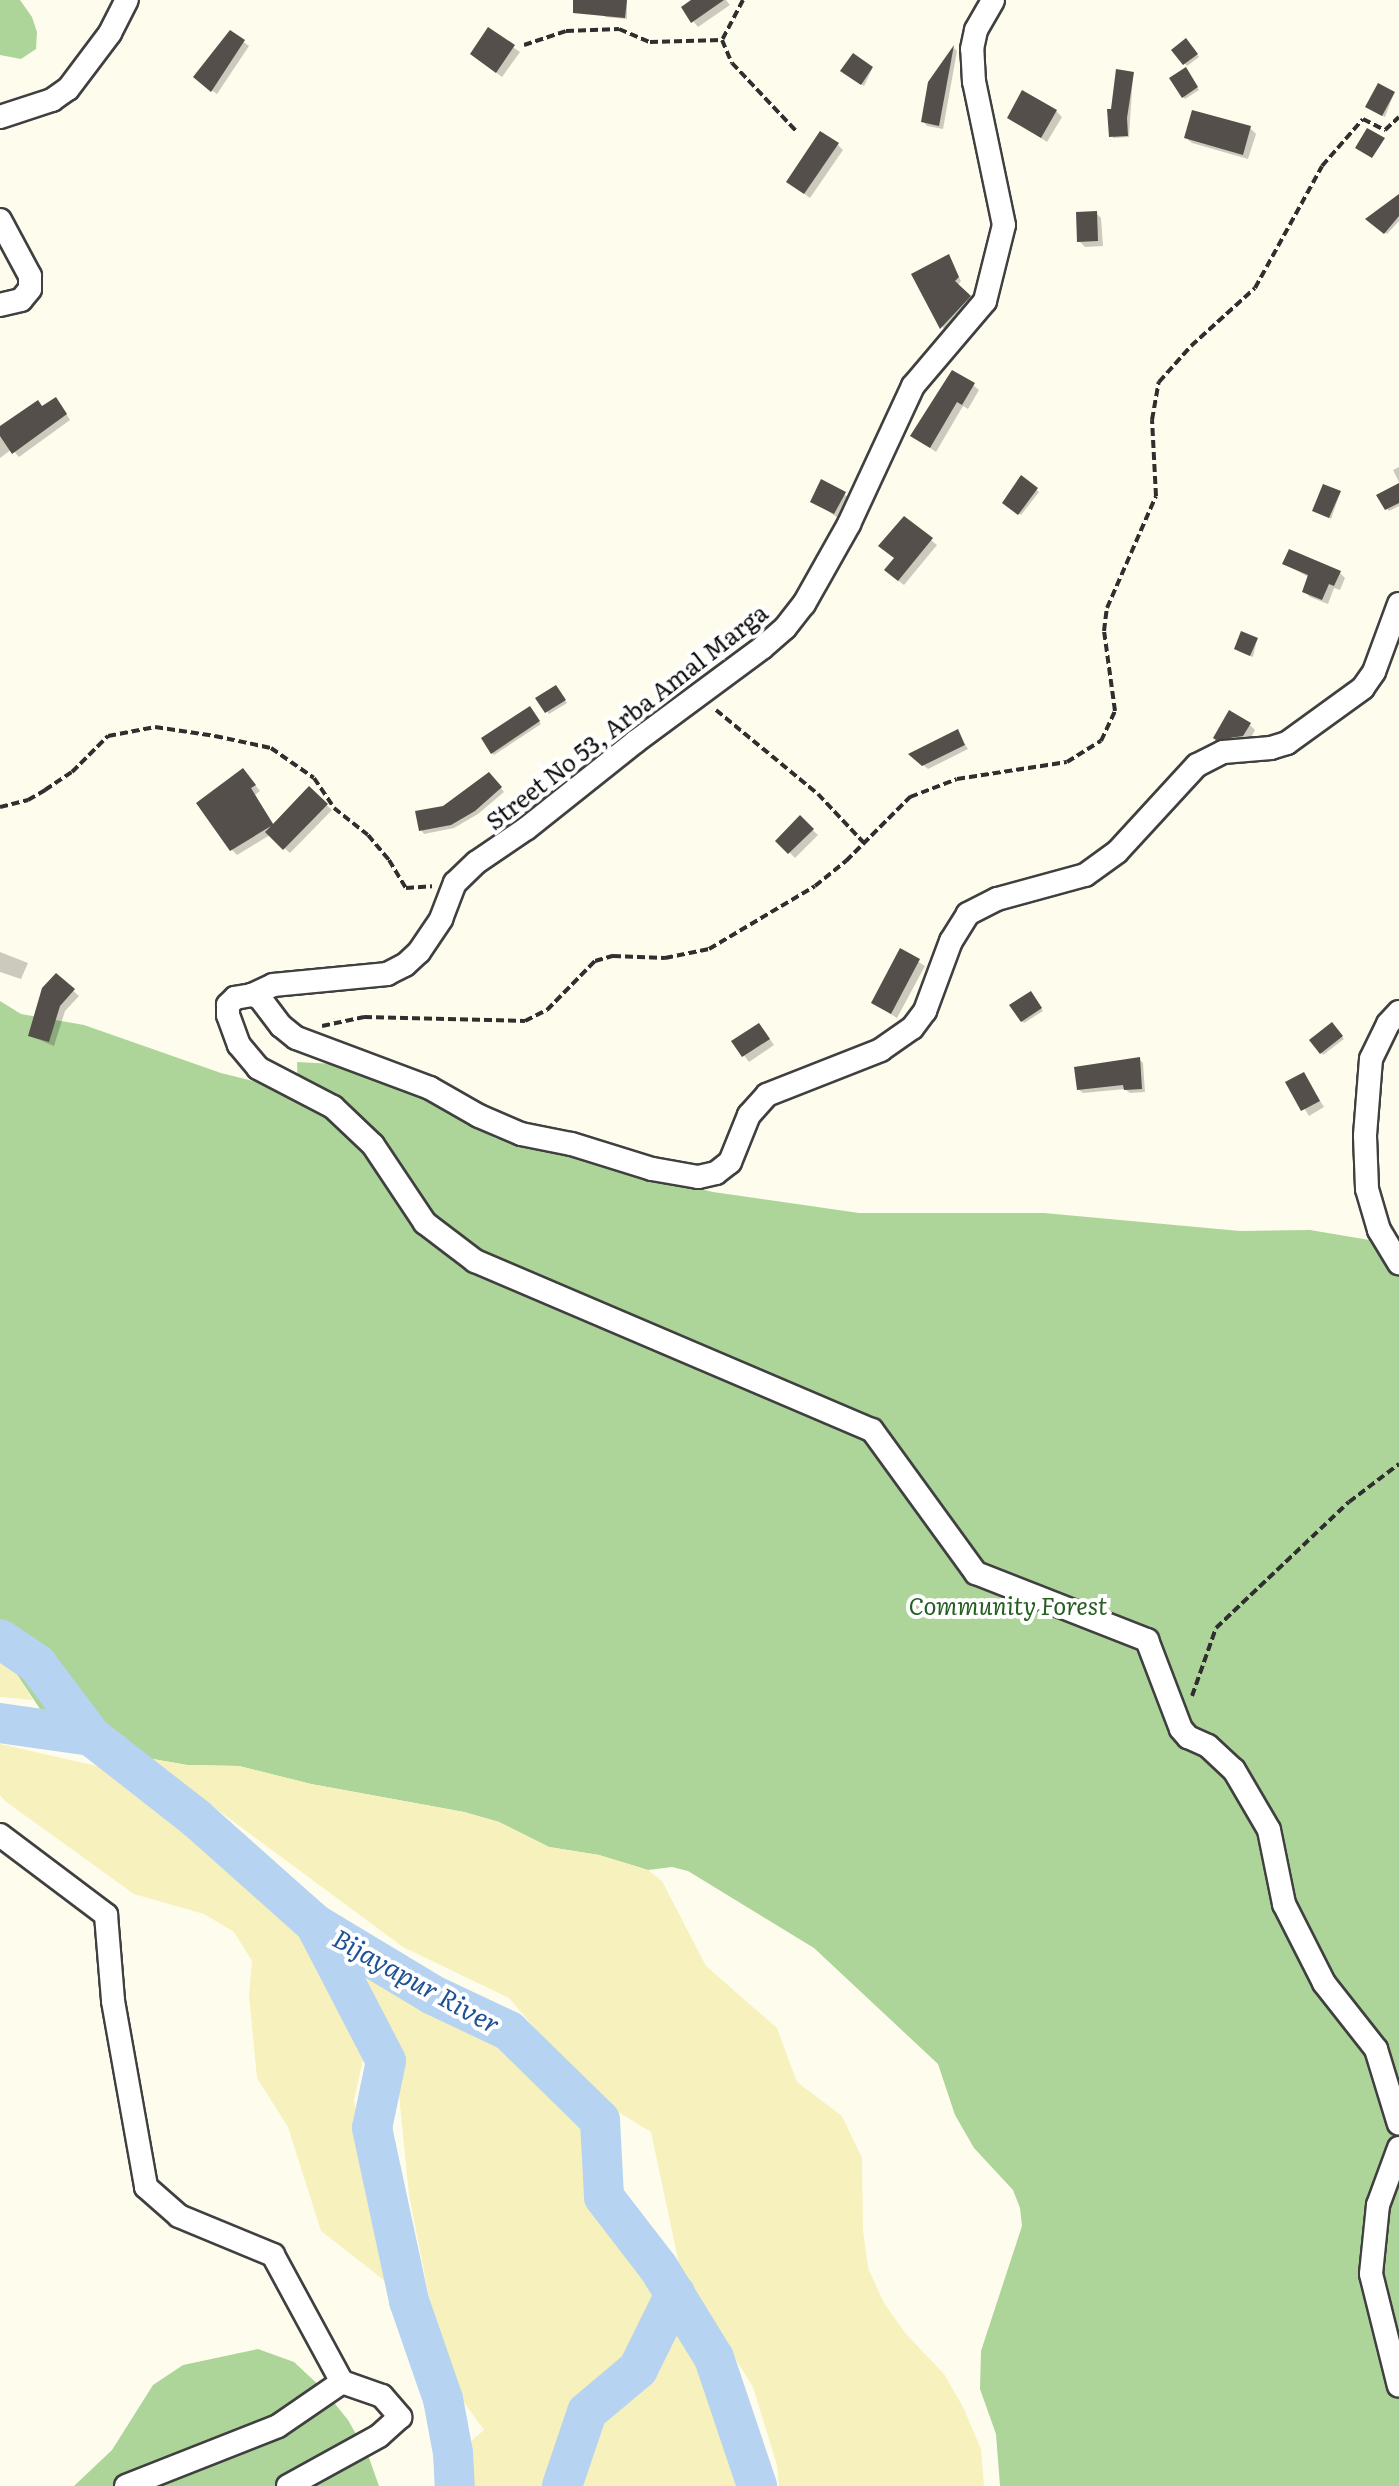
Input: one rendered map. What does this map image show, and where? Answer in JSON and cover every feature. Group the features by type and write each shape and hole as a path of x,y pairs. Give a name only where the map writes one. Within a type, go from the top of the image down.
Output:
{"street":[{"path":"0,117 52,100 68,89 110,33 127,0"},
{"name":"Street No 53, Arba Amal Marga","path":"252,995 273,985 387,974 405,965 419,952 441,919 455,883 477,862 527,828 774,638 804,604 849,524 913,386 985,301 1004,225 974,82 972,49 976,30 993,0"},
{"path":"0,220 30,276 30,289 21,300 0,305"},
{"path":"1399,604 1374,672 1363,688 1287,743 1271,748 1223,752 1197,765 1117,852 1085,875 997,899 968,914 951,941 925,1011 912,1028 881,1050 767,1095 749,1115 730,1162 716,1173 698,1177 652,1169 571,1144 521,1134 479,1116 430,1088 299,1040 281,1026 260,998 252,995 235,998 228,1005 230,1024 258,1068 333,1107 373,1145 425,1223 475,1261 872,1430 976,1573 1147,1640 1181,1729 1188,1737 1208,1746 1234,1770 1269,1830 1284,1904 1324,1983 1376,2049 1399,2124"},
{"path":"1399,1012 1388,1024 1371,1059 1365,1136 1367,1189 1379,1230 1399,1263"},
{"path":"0,1835 106,1915 113,2001 146,2187 179,2216 273,2255 342,2382 382,2396 400,2417 379,2436 288,2486"},
{"path":"1399,2148 1378,2205 1371,2274 1399,2386"},
{"path":"126,2486 278,2426 342,2382"}],"path":[{"path":"722,40 743,0"},
{"path":"524,45 566,31 619,29 650,42 722,40"},
{"path":"722,40 732,63 796,131"},
{"path":"299,1040 328,1022 364,1017 525,1021 547,1010 595,961 613,956 665,958 709,949 815,886 846,861 903,802 919,792 957,779 1067,762 1101,741 1115,711 1104,631 1107,608 1156,496 1152,420 1159,382 1191,346 1255,288 1322,166 1363,119 1385,130 1399,117"},
{"path":"698,695 818,794 863,842"},
{"path":"0,807 28,800 45,790 72,772 108,736 155,727 215,736 271,748 314,778 334,808 368,835 389,860 406,888 455,883"},
{"path":"1181,1729 1216,1628 1349,1502 1399,1464"}],"green space":[{"path":"0,0 20,0 32,17 37,32 36,49 21,59 0,55"},
{"name":"Community Forest","path":"0,1001 21,1014 84,1025 221,1073 298,1092 297,1062 335,1064 461,1113 495,1138 713,1192 859,1213 1044,1213 1240,1231 1310,1230 1399,1245 1399,2486 1000,2486 996,2434 980,2389 981,2351 1022,2226 1020,2208 1013,2190 974,2148 955,2115 938,2064 814,1948 688,1871 672,1867 648,1870 599,1855 549,1847 499,1822 464,1812 311,1784 239,1766 187,1765 96,1749 50,1724 12,1667 0,1657"},
{"path":"258,2349 294,2362 324,2390 348,2420 368,2455 379,2486 74,2486 112,2450 153,2385 183,2365"}],"sand":[{"path":"0,1659 12,1667 33,1700 0,1697"},
{"path":"0,1744 97,1766 307,1929 364,2055 354,2100 389,2284 321,2231 288,2127 257,2078 249,1996 252,1961 234,1932 204,1914 134,1894 5,1801 0,1795"},
{"path":"96,1749 187,1765 239,1766 311,1784 464,1812 499,1822 549,1847 599,1855 648,1870 662,1881 706,1966 777,2028 797,2082 842,2116 862,2158 863,2230 868,2268 884,2303 906,2334 944,2374 963,2407 981,2449 984,2486 779,2486 777,2465 753,2387 680,2269 651,2132 592,2096 509,1998 403,1947 184,1785"},
{"path":"355,1963 530,2055 587,2135 598,2206 663,2297 621,2367 572,2413 555,2486 466,2486 464,2447 484,2430 455,2390 435,2327 409,2195 397,2075 381,2019"},
{"path":"679,2327 728,2432 736,2486 575,2486 603,2415 637,2392"}],"building":[{"path":"573,0 627,0 625,18 573,13"},
{"path":"691,0 724,0 691,23 681,7"},
{"path":"488,27 515,45 496,73 470,54"},
{"path":"230,30 245,40 211,92 193,77"},
{"path":"1186,38 1198,54 1183,65 1171,50"},
{"path":"954,45 939,126 921,122 928,82"},
{"path":"853,53 873,67 861,85 840,71"},
{"path":"1186,67 1198,87 1182,98 1169,78"},
{"path":"1116,69 1134,72 1127,118 1128,136 1109,137 1107,109 1111,109"},
{"path":"1378,83 1395,92 1382,116 1365,107"},
{"path":"1022,90 1057,110 1041,138 1007,118"},
{"path":"1192,110 1251,126 1243,155 1184,138"},
{"path":"1367,128 1385,138 1372,158 1355,148"},
{"path":"820,131 839,143 804,194 786,182"},
{"path":"1399,194 1399,216 1384,234 1365,219"},
{"path":"1097,211 1098,241 1077,242 1076,212"},
{"path":"949,254 959,277 955,281 971,296 940,329 911,274"},
{"path":"952,370 975,383 962,405 957,402 930,448 910,436"},
{"path":"56,397 67,414 12,454 0,436 0,426 38,400 42,406"},
{"path":"1021,475 1038,488 1018,515 1002,503"},
{"path":"821,479 846,492 834,514 810,502"},
{"path":"1399,483 1399,503 1385,510 1376,495"},
{"path":"1323,484 1341,491 1329,518 1312,511"},
{"path":"904,516 933,538 898,581 884,570 894,558 878,546"},
{"path":"1289,549 1341,571 1334,586 1329,584 1322,600 1302,592 1308,575 1282,564"},
{"path":"1241,631 1258,638 1250,656 1234,649"},
{"path":"556,685 566,700 545,713 535,698"},
{"path":"530,706 540,721 491,754 481,738"},
{"path":"1229,710 1251,723 1243,736 1216,740 1213,738"},
{"path":"958,729 965,745 922,766 908,754"},
{"path":"243,768 256,785 251,788 273,824 309,786 328,804 283,850 265,832 271,826 230,851 196,803"},
{"path":"489,772 502,787 475,811 451,825 419,831 415,811 443,806"},
{"path":"800,815 814,829 788,854 775,841"},
{"path":"900,948 920,959 891,1014 871,1003"},
{"path":"56,973 75,989 60,1006 49,1042 28,1036 42,988"},
{"path":"1031,991 1042,1008 1021,1022 1009,1005"},
{"path":"1332,1022 1343,1036 1320,1054 1309,1040"},
{"path":"759,1023 770,1039 742,1057 731,1041"},
{"path":"1140,1057 1142,1089 1124,1090 1123,1085 1077,1090 1074,1067"},
{"path":"1304,1072 1320,1101 1301,1111 1285,1082"}],"waterway":[{"name":"Bijayapur River","path":"0,1639 37,1664 91,1736 196,1818 315,1924 433,1995 509,2031 600,2120 604,2197 658,2267 714,2358 757,2486"},
{"path":"0,1723 91,1736"},
{"path":"315,1924 386,2061 372,2128 409,2301 443,2399 453,2453 455,2486"},
{"path":"562,2486 587,2412 638,2369 675,2294"}]}
